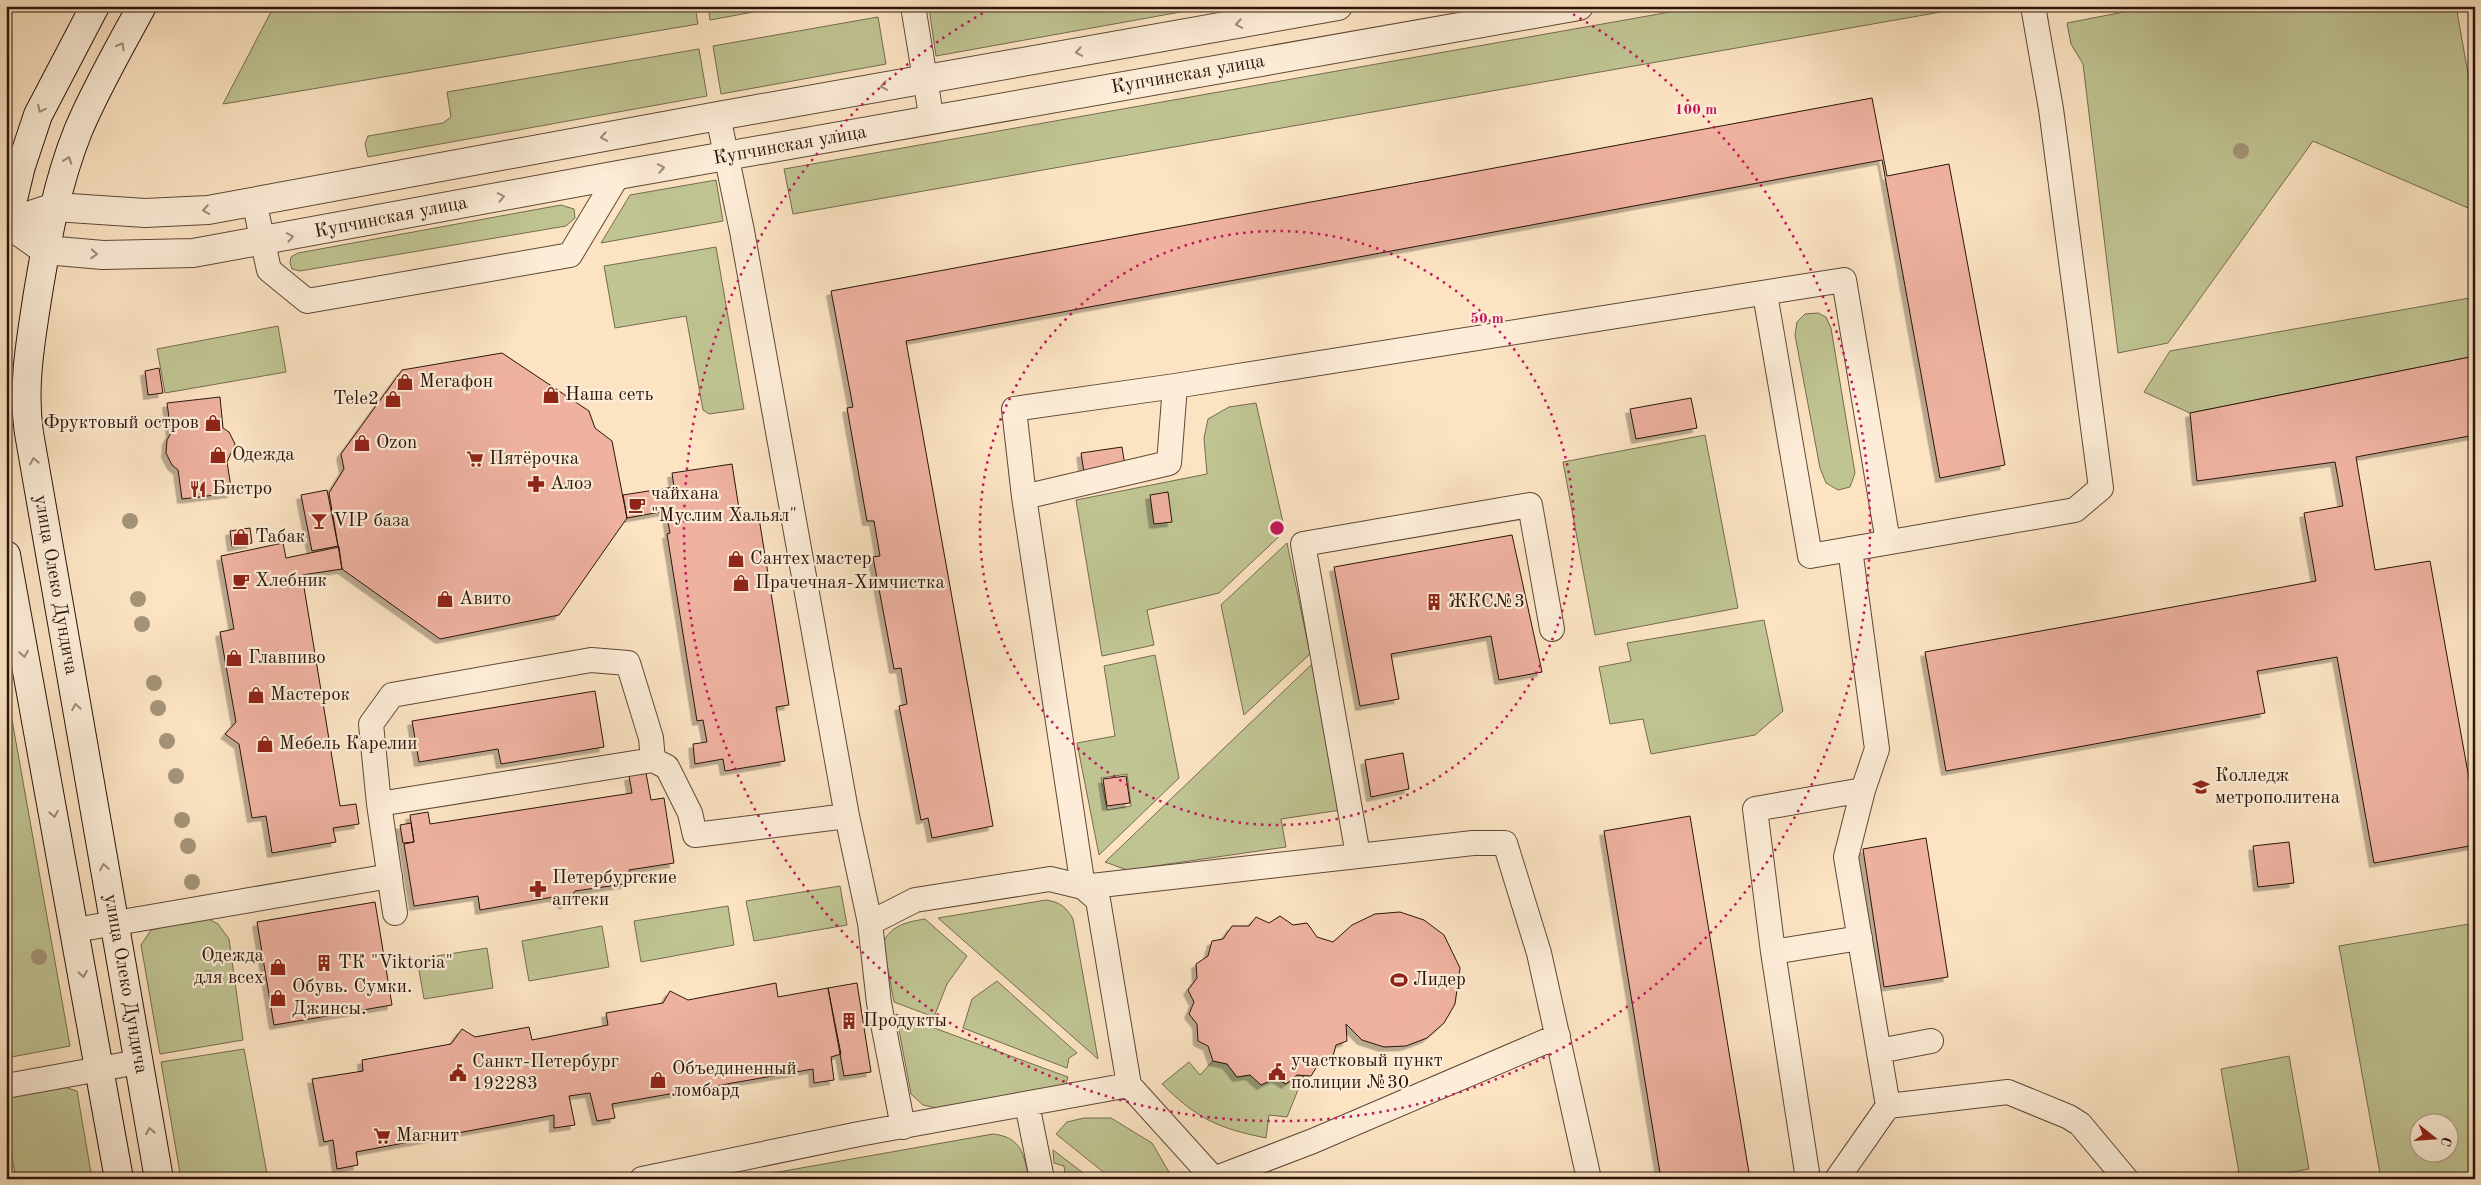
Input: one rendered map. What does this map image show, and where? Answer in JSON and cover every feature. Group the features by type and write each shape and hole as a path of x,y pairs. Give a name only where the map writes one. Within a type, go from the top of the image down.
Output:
{"street":[{"path":"7,225 21,166 38,115 95,6"},
{"name":"улица Олеко Дундича","path":"142,6 78,131 64,170 45,250 27,373 27,419 159,1179"},
{"path":"7,225 55,207 145,213 191,212 1338,6"},
{"name":"Купчинская улица","path":"45,250 102,255 193,253 1578,6"},
{"path":"7,225 45,250"},
{"path":"6,555 100,1069 118,1179"}],"lane":[{"path":"913,6 932,121"},
{"path":"1765,294 1810,556 2075,510 2101,488 2051,110 2033,6"},
{"path":"718,116 725,157 742,231 847,816 870,923 879,1002 903,1127"},
{"path":"254,201 269,270 307,301 570,255 618,176"},
{"path":"1558,1036 1313,1141 1214,1179 1128,1085 1098,900 1083,887 1024,497 1014,409 1175,386 1844,280 1888,542"},
{"path":"1024,497 1169,463 1175,386"},
{"path":"1358,855 1303,544 1530,505 1552,629"},
{"path":"1837,1179 1888,1106 1846,857 1863,790 1877,749 1850,549"},
{"path":"395,913 379,804 371,724 392,695 591,660 628,663 651,738 653,760"},
{"path":"379,804 653,760 667,767 690,812 694,835 847,816"},
{"path":"1808,1179 1773,952 1755,809 1863,790"},
{"path":"870,923 915,900 1050,879 1083,887 1358,855 1473,843 1504,843 1530,921 1558,1036 1589,1179"},
{"path":"75,930 390,876"},
{"path":"1773,952 1860,938"},
{"path":"1879,1051 1931,1041"},
{"path":"6,1086 138,1062"},
{"path":"642,1179 1128,1085"},
{"path":"1888,1106 2008,1092 2069,1117 2080,1124 2126,1179"},
{"path":"1027,1104 1042,1179"}],"green space":[{"path":"274,6 695,6 698,24 223,104"},
{"path":"708,6 786,6 710,20"},
{"path":"937,6 1214,6 936,56 929,8"},
{"path":"1704,6 1975,6 793,214 784,169"},
{"path":"2155,6 2456,6 2475,113 2475,211 2313,141 2168,343 2118,353 2083,64 2071,44 2067,23"},
{"path":"878,17 886,64 721,94 713,46"},
{"path":"699,49 707,96 368,157 365,144 368,136 443,123 451,117 447,92"},
{"path":"716,180 723,221 601,243 630,195"},
{"path":"561,205 574,209 575,218 566,226 300,271 292,269 290,263 291,257 298,253"},
{"path":"716,247 744,409 709,414 703,410 686,316 615,328 604,266"},
{"path":"2475,297 2475,356 2190,413 2144,392 2170,351"},
{"path":"1818,313 1826,317 1831,328 1855,473 1850,487 1838,490 1826,483 1820,468 1795,335 1797,322 1805,314"},
{"path":"278,326 286,372 165,393 157,349"},
{"path":"1256,403 1285,531 1219,593 1147,610 1154,645 1102,656 1076,500 1207,474 1204,438 1208,419 1229,407"},
{"path":"1705,435 1738,608 1595,635 1563,462"},
{"path":"1287,543 1310,654 1244,715 1221,605"},
{"path":"1764,620 1783,711 1755,735 1651,754 1643,719 1610,724 1599,667 1631,661 1627,643"},
{"path":"1155,655 1179,778 1099,855 1077,743 1115,736 1104,666","holes":["1127,774 1131,806 1107,810 1101,778"]},
{"path":"1312,664 1341,810 1281,819 1286,847 1127,870 1105,862"},
{"path":"6,686 70,1046 6,1058"},
{"path":"840,886 847,925 754,941 746,901"},
{"path":"1046,900 1062,906 1073,919 1098,1059 938,918"},
{"path":"728,906 734,945 641,962 634,921"},
{"path":"205,917 218,924 229,939 243,1040 160,1054 141,945 151,930"},
{"path":"925,919 967,956 947,984 934,1017 894,1002 883,943 890,932 900,925"},
{"path":"2475,923 2475,1179 2381,1179 2339,946"},
{"path":"602,926 609,967 529,981 522,941"},
{"path":"487,948 493,988 424,999 417,959"},
{"path":"997,981 1077,1053 1069,1058 1067,1068 963,1028 972,999"},
{"path":"896,1014 1068,1077 1064,1089 937,1108 923,1105 911,1094"},
{"path":"244,1049 268,1179 181,1179 161,1062"},
{"path":"2289,1056 2309,1169 2253,1179 2240,1179 2221,1069"},
{"path":"1213,1061 1227,1064 1237,1077 1250,1075 1261,1084 1276,1078 1286,1084 1297,1075 1304,1075 1287,1117 1269,1115 1266,1138 1221,1126 1209,1120 1187,1106 1162,1084 1189,1062 1200,1075"},
{"path":"61,1086 77,1091 92,1179 16,1179 6,1124 6,1095"},
{"path":"1084,1118 1111,1118 1152,1143 1173,1179 1112,1179 1056,1134 1067,1122"},
{"path":"993,1134 1010,1139 1020,1148 1029,1179 739,1179"},
{"path":"1053,1150 1091,1179 1066,1179 1064,1166 1054,1163"}],"building":[{"path":"1872,98 1887,176 1949,164 2005,465 1940,478 1882,160 906,341 993,826 932,838 928,818 921,820 899,706 907,704 901,668 894,669 873,557 880,556 874,521 867,521 847,408 853,407 831,291"},
{"path":"502,353 589,411 595,428 612,441 627,518 559,615 440,639 342,569 329,493 344,469 341,454 402,370"},
{"path":"2475,356 2475,435 2356,457 2375,570 2430,561 2475,812 2475,845 2374,863 2337,657 2257,671 2265,713 1946,771 1925,652 2316,581 2304,513 2343,506 2335,462 2197,481 2190,413"},
{"path":"159,368 163,393 148,395 145,371"},
{"path":"220,397 223,428 229,432 235,444 227,462 232,493 182,499 178,470 172,465 166,453 167,440 171,433 167,403"},
{"path":"1691,398 1697,428 1636,439 1630,409"},
{"path":"1122,447 1125,466 1084,472 1081,453"},
{"path":"732,464 741,521 759,518 789,705 776,707 785,761 725,771 723,759 695,764 693,744 707,742 703,720 697,721 667,534 670,533 666,511 627,518 623,495 674,487 672,473"},
{"path":"327,490 338,546 312,551 301,495"},
{"path":"1168,492 1172,522 1154,524 1150,495"},
{"name":"Табак","path":"250,528 252,543 232,547 230,531"},
{"name":"ЖКС№3","path":"1512,535 1542,672 1499,680 1491,636 1391,654 1399,699 1360,706 1334,567"},
{"path":"283,543 286,558 339,547 342,569 302,575 340,806 356,804 359,824 333,828 336,842 272,853 266,816 252,818 239,744 225,734 236,722 220,632 234,629 221,556"},
{"path":"595,691 604,747 501,764 498,749 419,762 412,721"},
{"path":"1403,753 1409,789 1371,797 1365,760"},
{"path":"646,773 651,800 664,798 674,863 629,870 631,883 575,891 565,905 553,897 480,910 478,896 414,906 404,844 414,842 410,815 428,812 430,824 632,793 629,776"},
{"path":"1126,776 1130,803 1107,806 1103,779"},
{"path":"1690,816 1750,1179 1661,1179 1604,831"},
{"path":"411,823 414,842 403,843 400,825"},
{"path":"1926,838 1948,977 1884,987 1863,849"},
{"path":"2289,842 2294,883 2258,887 2253,846"},
{"name":"ТК \"Viktoria\"","path":"375,902 392,1005 274,1025 257,922"},
{"path":"1400,912 1424,920 1444,935 1460,968 1455,1004 1444,1023 1427,1038 1406,1046 1384,1047 1362,1040 1346,1024 1347,1041 1336,1045 1332,1060 1319,1063 1311,1076 1297,1075 1286,1084 1276,1078 1261,1085 1250,1075 1237,1077 1227,1064 1213,1061 1208,1046 1198,1041 1197,1024 1189,1014 1194,1002 1188,990 1197,978 1196,964 1208,956 1212,941 1223,939 1232,926 1249,926 1256,917 1269,923 1280,916 1293,925 1307,923 1317,937 1333,942 1352,925 1375,914"},
{"path":"776,983 778,997 828,988 841,1054 831,1057 834,1080 814,1083 813,1069 612,1104 615,1118 597,1121 590,1093 569,1096 575,1125 554,1128 554,1115 356,1152 358,1165 337,1169 333,1140 324,1142 312,1079 363,1071 362,1060 451,1044 462,1029 475,1037 529,1027 532,1040 608,1025 606,1013 663,1003 670,991 688,1000"},
{"name":"Продукты","path":"857,983 871,1072 844,1076 828,988"},
{"path":"1966,1174 1997,1175 2005,1179 1952,1179"}],"place":[{"name":"Мегафон","path":"405,382"},
{"name":"Наша сеть","path":"551,395"},
{"name":"Tele2","path":"393,399"},
{"name":"Фруктовый остров","path":"213,423"},
{"name":"Ozon","path":"362,443"},
{"name":"Одежда","path":"218,455"},
{"name":"Пятёрочка","path":"475,459"},
{"name":"Алоэ","path":"536,484"},
{"name":"Бистро","path":"198,489"},
{"name":"чайхана \"Муслим Хальял\"","path":"637,505"},
{"name":"VIP база","path":"319,521"},
{"name":"Табак","path":"241,537"},
{"name":"Сантех мастер","path":"736,559"},
{"name":"Хлебник","path":"241,581"},
{"name":"Прачечная-Химчистка","path":"741,583"},
{"name":"Авито","path":"445,599"},
{"name":"ЖКС№3","path":"1434,602"},
{"name":"Главпиво","path":"234,658"},
{"name":"Мастерок","path":"256,695"},
{"name":"Мебель Карелии","path":"265,744"},
{"name":"Колледж метрополитена","path":"2201,787"},
{"name":"Петербургские аптеки","path":"538,889"},
{"name":"ТК \"Viktoria\"","path":"324,963"},
{"name":"Одежда для всех","path":"278,967"},
{"name":"Лидер","path":"1399,980"},
{"name":"Обувь. Сумки. Джинсы.","path":"278,998"},
{"name":"Продукты","path":"849,1021"},
{"name":"участковый пункт полиции №30","path":"1277,1072"},
{"name":"Санкт-Петербург 192283","path":"458,1073"},
{"name":"Объединенный ломбард","path":"658,1080"},
{"name":"Магнит","path":"382,1136"}]}
